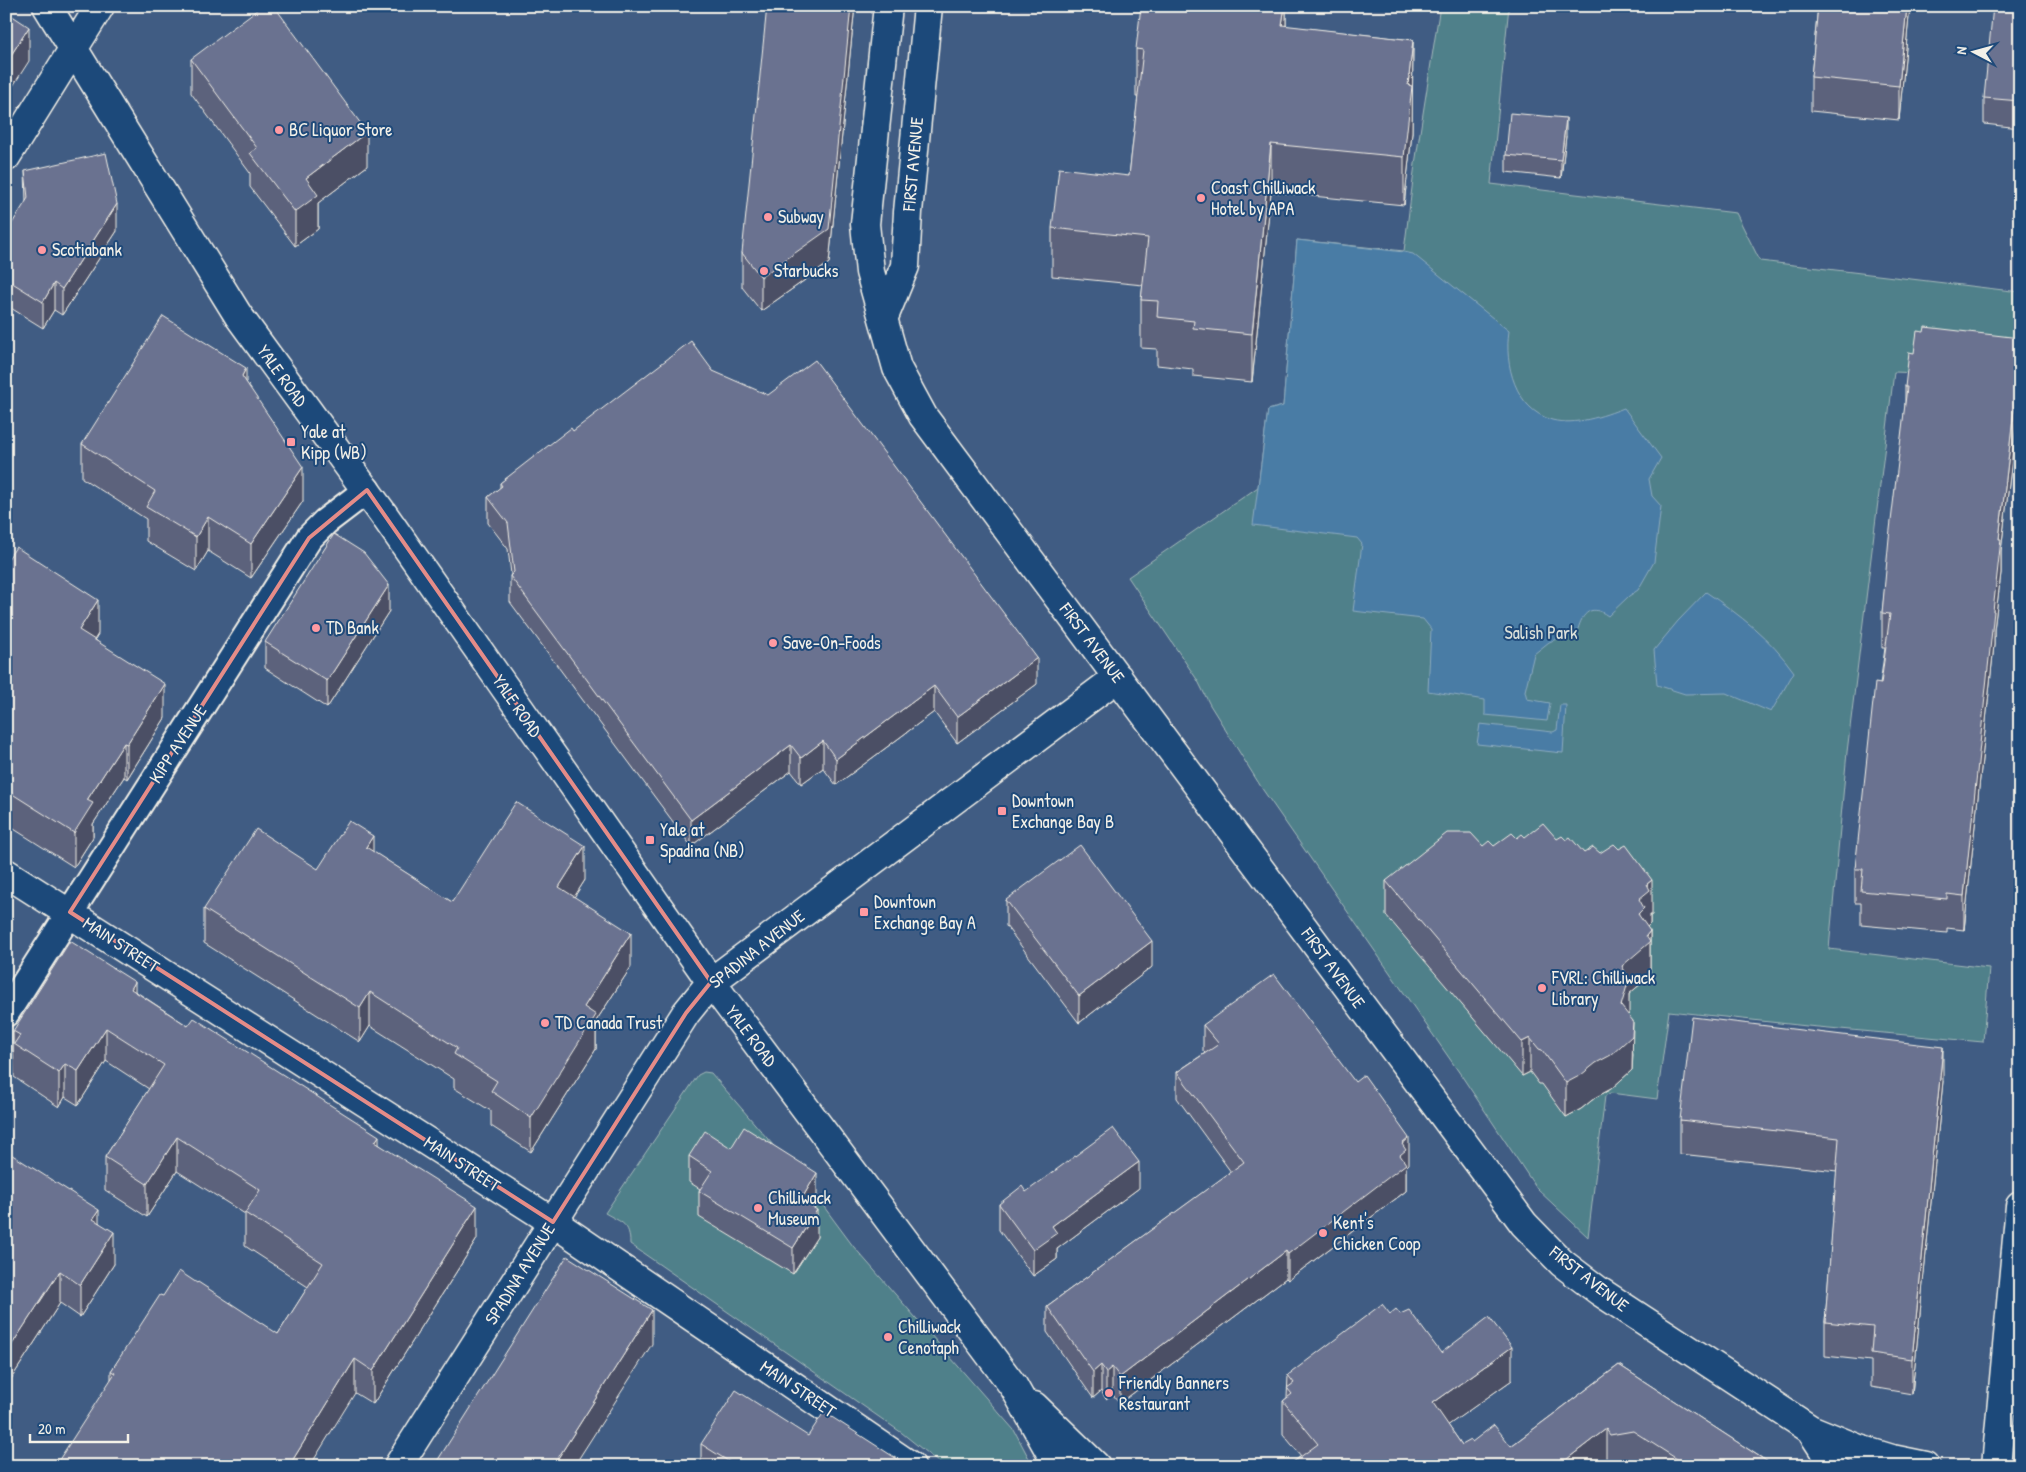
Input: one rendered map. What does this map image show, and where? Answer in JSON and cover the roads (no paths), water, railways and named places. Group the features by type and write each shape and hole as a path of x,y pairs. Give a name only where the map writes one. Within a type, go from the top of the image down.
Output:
{"main road":[{"name":"YALE ROAD","path":"47,6 238,315 367,490 711,982 1014,1387 1058,1466"},
{"path":"6,157 100,6"},
{"name":"FIRST AVENUE","path":"888,6 865,224 870,272 897,368 923,416 1524,1224 1562,1263 1599,1292 1810,1429 1859,1449 1892,1459 1926,1466"},
{"name":"FIRST AVENUE","path":"884,317 905,266 908,212 928,6"},
{"name":"SPADINA AVENUE","path":"398,1466 686,1013 711,982 1118,677"},
{"name":"MAIN STREET","path":"6,873 70,912 552,1222 911,1466"},
{"path":"1996,1466 2020,1206"},
{"name":"YALE ROAD","path":"1014,1387 1096,1466"},
{"path":"1810,1429 1834,1466"}],"street":[{"name":"KIPP AVENUE","path":"6,1013 309,538 325,522 367,490"}],"place":[{"name":"BC Liquor Store","path":"279,130"},
{"name":"Coast Chilliwack Hotel by APA","path":"1201,198"},
{"name":"Subway","path":"768,217"},
{"name":"Scotiabank","path":"42,250"},
{"name":"Starbucks","path":"764,271"},
{"name":"Yale at Kipp (WB)","path":"291,442"},
{"name":"TD Bank","path":"316,628"},
{"name":"Save-On-Foods","path":"773,643"},
{"name":"Downtown Exchange Bay B","path":"1002,811"},
{"name":"Yale at Spadina (NB)","path":"650,840"},
{"name":"Downtown Exchange Bay A","path":"864,912"},
{"name":"FVRL: Chilliwack Library","path":"1542,988"},
{"name":"TD Canada Trust","path":"545,1023"},
{"name":"Chilliwack Museum","path":"758,1208"},
{"name":"Kent's Chicken Coop","path":"1323,1233"},
{"name":"Chilliwack Cenotaph","path":"888,1337"},
{"name":"Friendly Banners Restaurant","path":"1109,1393"}],"park label":[{"name":"Salish Park","path":"1541,633"}]}
